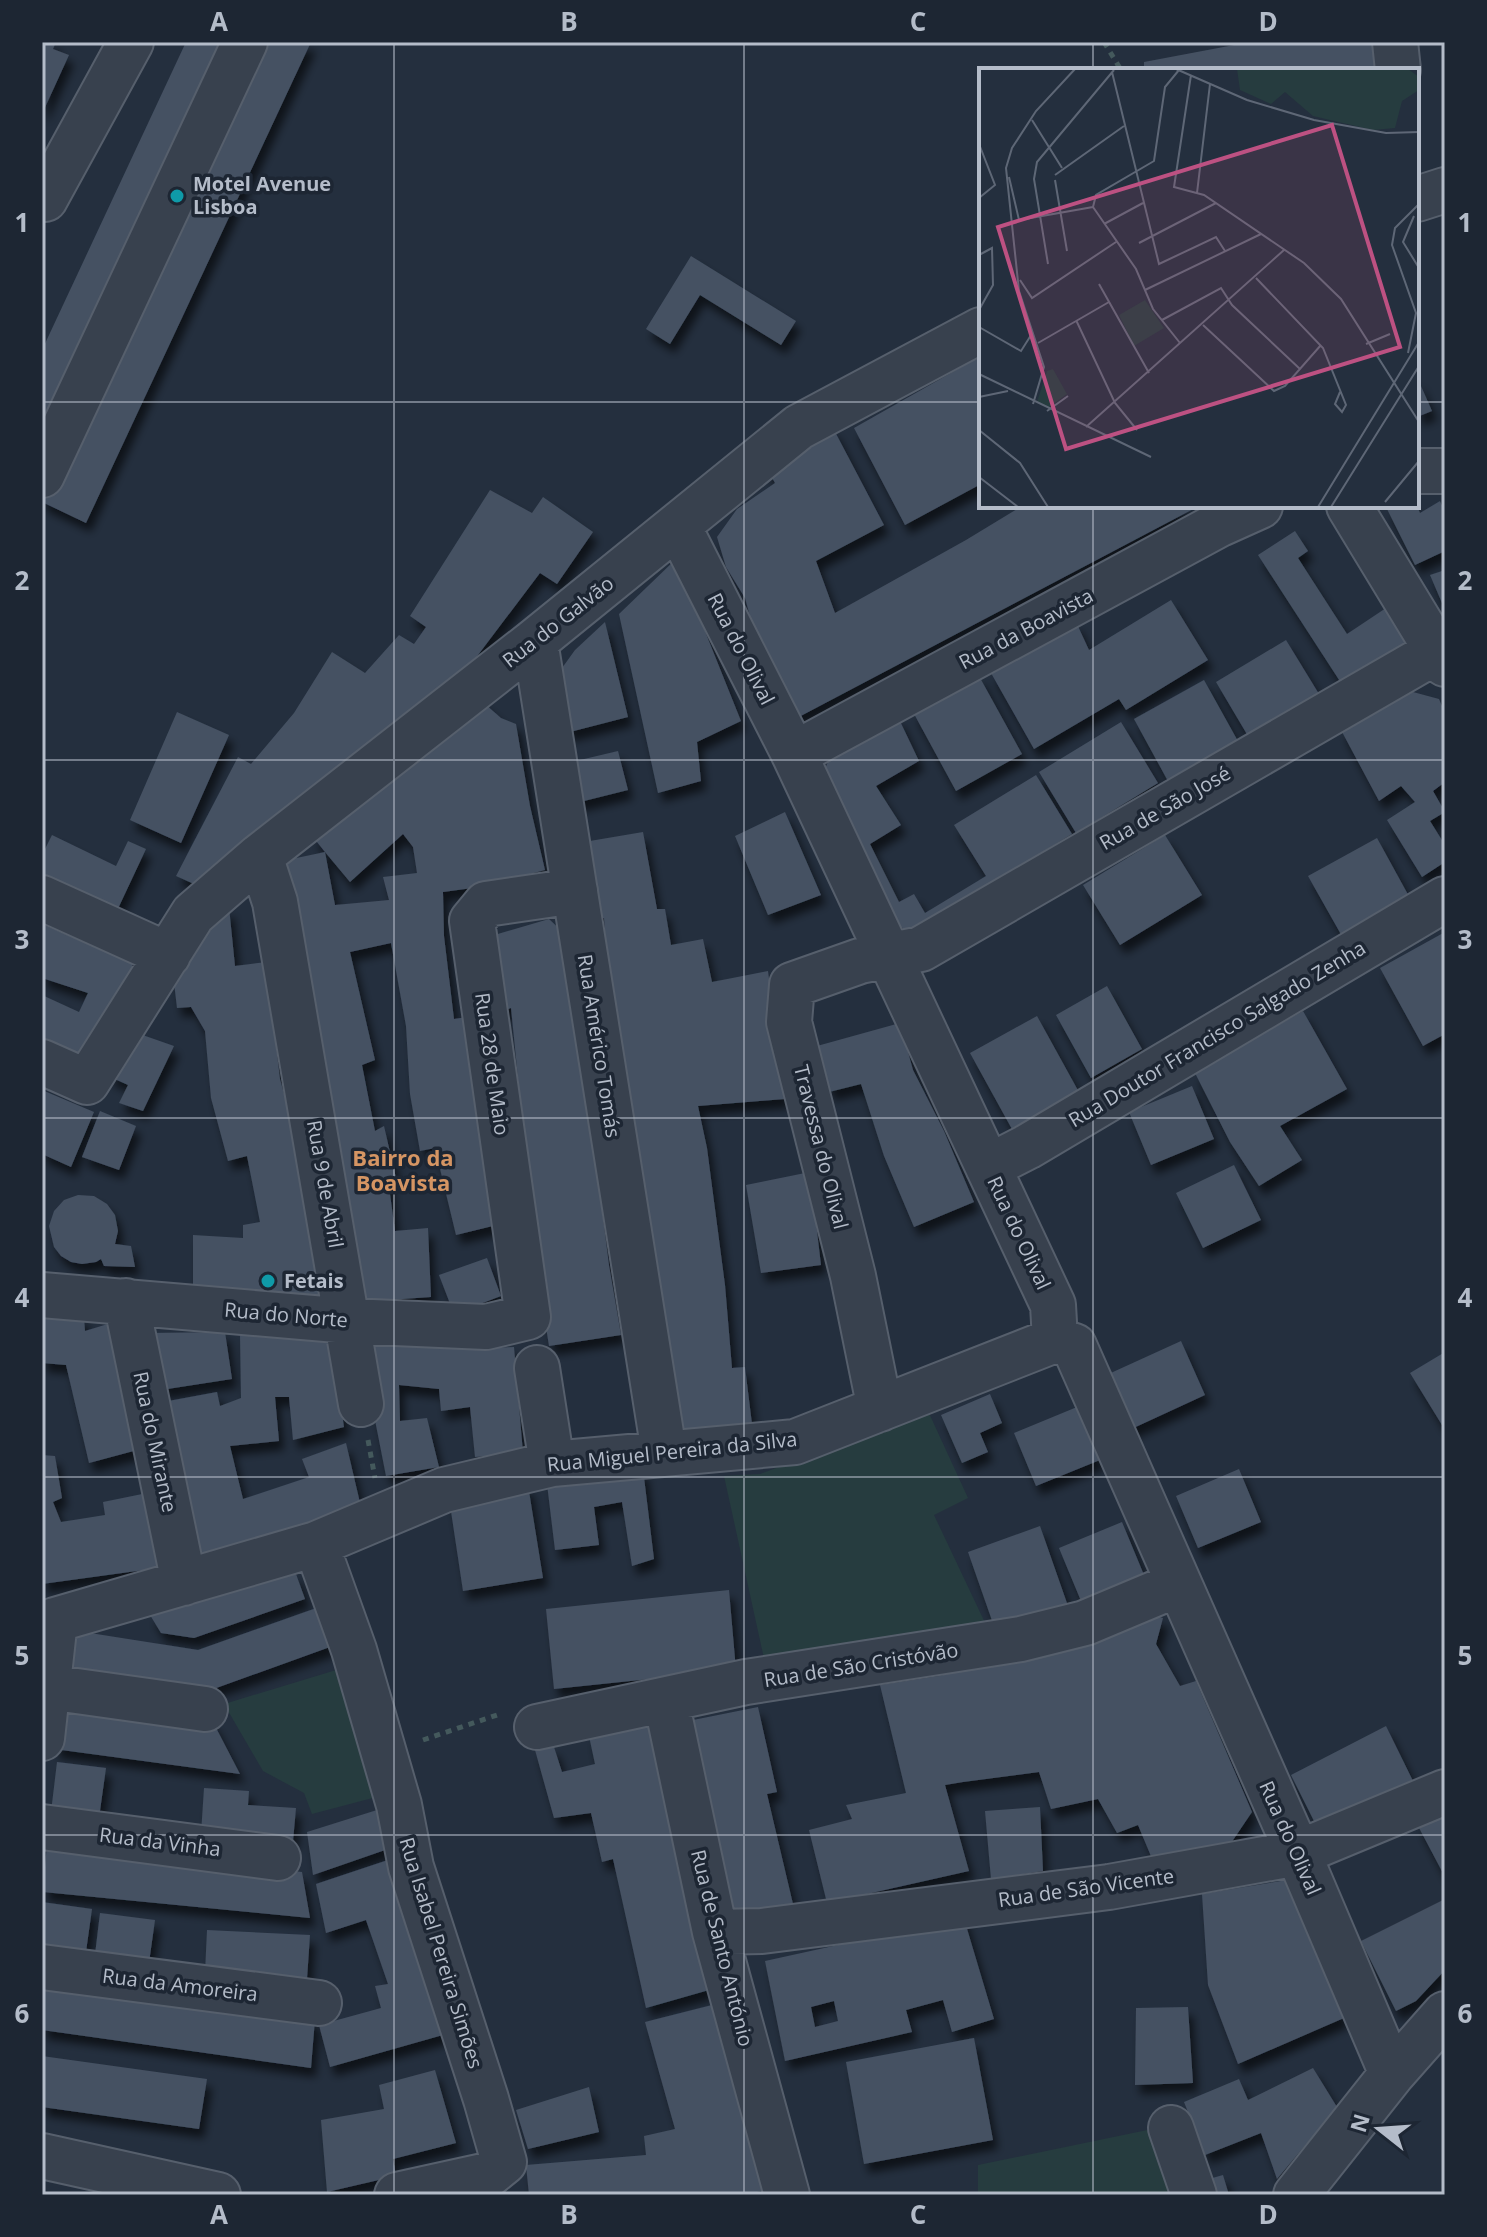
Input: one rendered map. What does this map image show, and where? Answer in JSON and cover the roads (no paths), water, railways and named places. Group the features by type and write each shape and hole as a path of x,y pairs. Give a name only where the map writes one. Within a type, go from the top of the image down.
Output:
{"street":[{"path":"42,197 45,199 131,42"},
{"path":"42,475 245,42"},
{"path":"1395,42 1398,68"},
{"path":"1419,198 1445,190"},
{"name":"Rua do Galvão","path":"42,1062 87,1082 193,914 260,856 535,641 799,427 979,331"},
{"path":"1419,471 1445,471"},
{"name":"Rua da Boavista","path":"794,754 1256,508"},
{"path":"1350,508 1441,657"},
{"name":"Rua do Olival","path":"678,526 794,754 1053,1305 1055,1340 1074,1346 1392,2074"},
{"name":"Rua Américo Tomás","path":"535,641 664,1452"},
{"name":"Rua de São José","path":"891,956 921,949 1441,657"},
{"name":"Rua 9 de Abril","path":"260,856 275,902 361,1404"},
{"name":"Rua 28 de Maio","path":"528,1317 472,921 486,904 575,891"},
{"path":"42,898 168,955"},
{"name":"Rua Doutor Francisco Salgado Zenha","path":"988,1167 1027,1147 1445,899"},
{"name":"Travessa do Olival","path":"880,1409 853,1276 789,1022 792,985 860,961 891,956"},
{"name":"Rua do Norte","path":"42,1295 349,1321 486,1327 528,1317"},
{"name":"Rua do Mirante","path":"126,1301 184,1583"},
{"name":"Rua Miguel Pereira da Silva","path":"49,1617 184,1583 316,1544 444,1490 552,1464 795,1442 1055,1340"},
{"path":"537,1368 552,1464"},
{"name":"Rua Isabel Pereira Simões","path":"316,1544 354,1650 385,1754 411,1867 504,2162 488,2175 397,2195"},
{"name":"Rua de São Cristóvão","path":"537,1727 746,1682 1021,1639 1085,1623 1178,1584"},
{"path":"42,1738 48,1687 49,1617"},
{"path":"48,1687 205,1709"},
{"name":"Rua de Santo António","path":"666,1700 715,1932 787,2195"},
{"name":"Rua de São Vicente","path":"715,1932 762,1931 1109,1887 1298,1853 1445,1792"},
{"name":"Rua da Vinha","path":"42,1827 278,1858"},
{"name":"Rua da Amoreira","path":"42,1967 319,2003"},
{"path":"1296,2195 1392,2074 1445,2014"},
{"path":"1171,2128 1194,2195"},
{"path":"42,2156 218,2195"}],"place":[{"name":"Motel Avenue Lisboa","path":"177,196"},
{"name":"Fetais","path":"268,1281"}],"district":[{"name":"Bairro da Boavista","path":"403,1170"}]}
